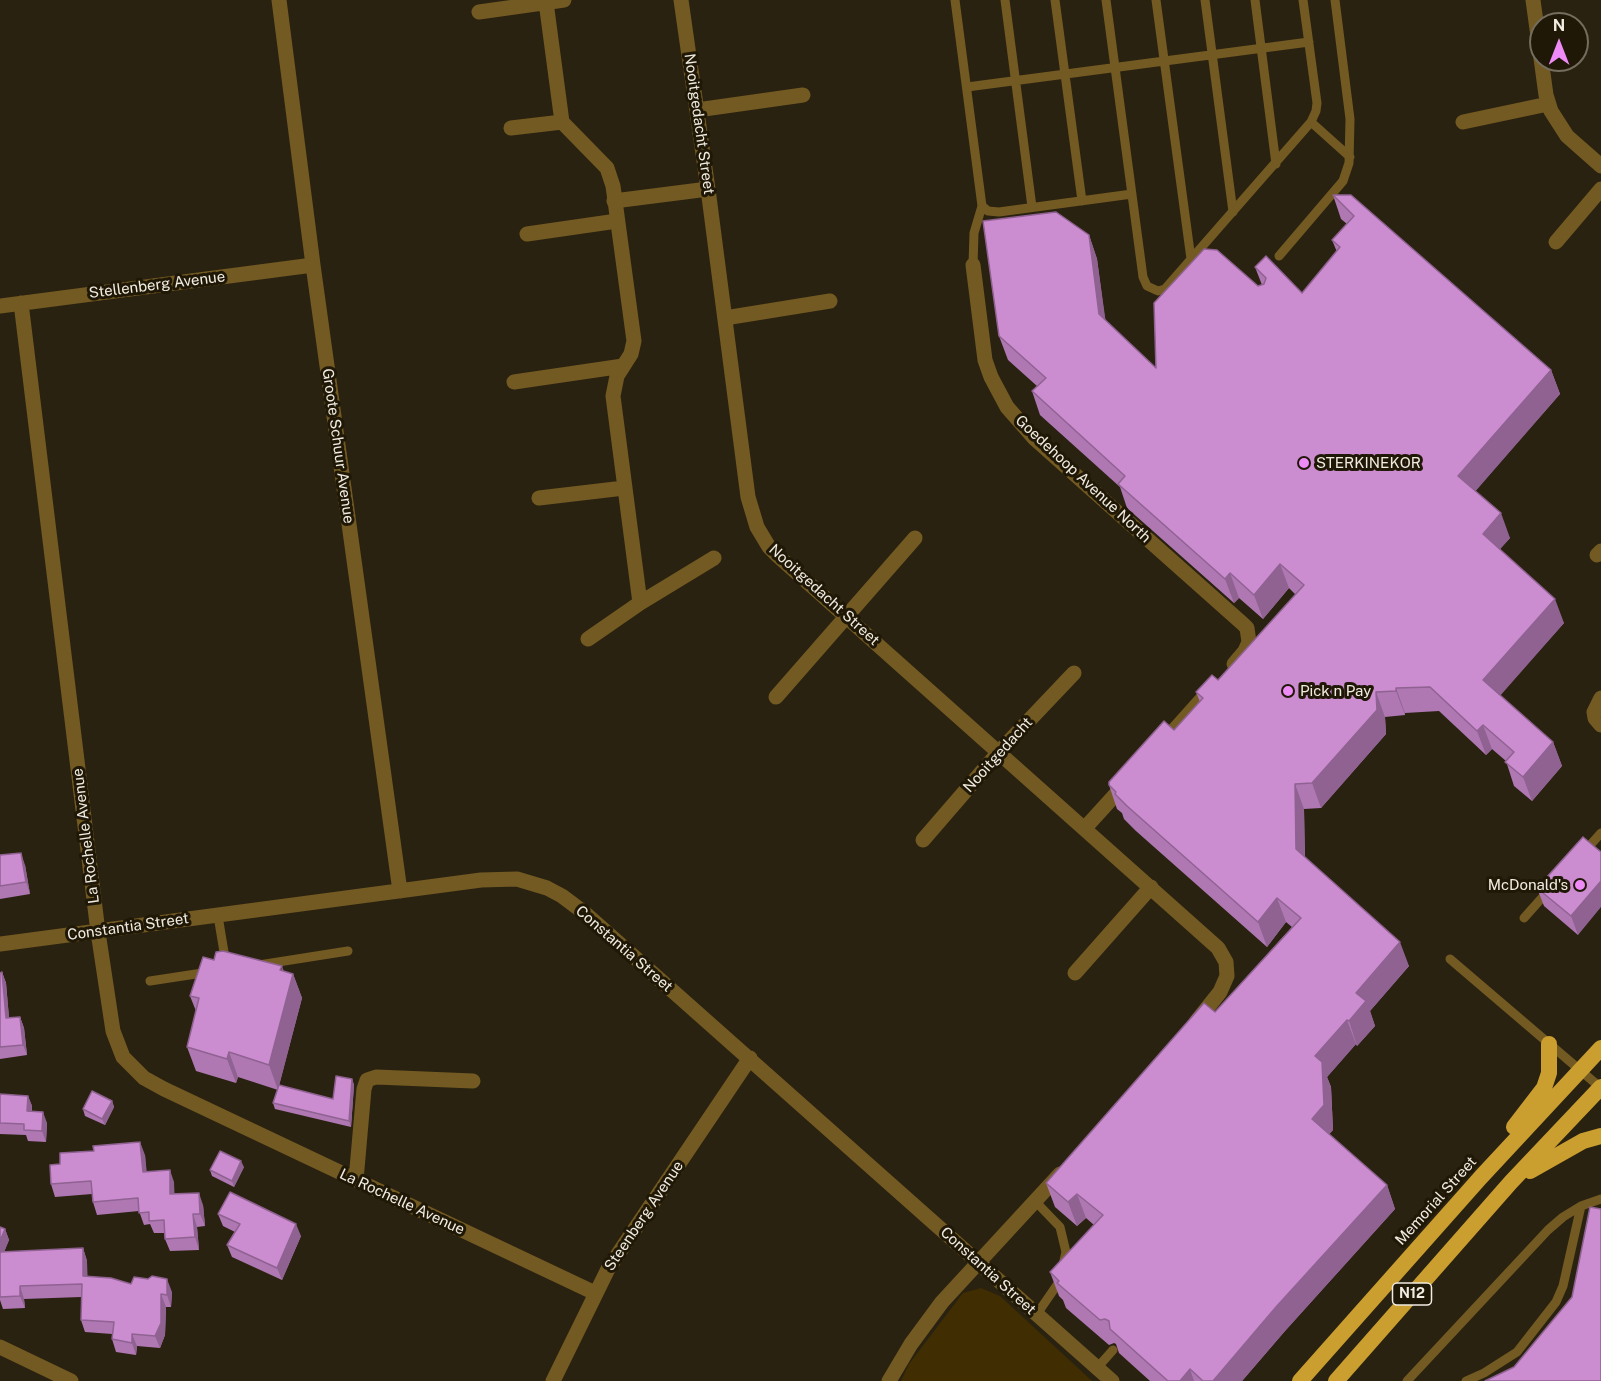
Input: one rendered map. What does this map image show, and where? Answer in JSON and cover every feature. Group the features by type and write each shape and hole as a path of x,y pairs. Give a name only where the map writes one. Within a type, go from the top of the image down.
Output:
{"highway":[{"path":"1481,1177 1501,1143 1544,1088 1549,1072 1549,1044"},
{"name":"Memorial Street","path":"1300,1381 1481,1177 1601,1048"},
{"name":"N12","path":"1336,1381 1511,1182 1601,1088"},
{"path":"1511,1182 1569,1148 1601,1136"}],"street":[{"name":"Groote Schuur Avenue","path":"279,0 313,265 400,891"},
{"path":"479,12 564,0"},
{"name":"Nooitgedacht Street","path":"681,0 748,497 763,539 773,551 1151,887 1223,955 1227,976 1220,992 1187,1031"},
{"path":"1533,0 1548,104 1560,128 1601,166"},
{"path":"546,2 562,122 607,168 612,180 634,341 631,354 616,380 613,396 640,603"},
{"path":"697,110 803,95"},
{"path":"1464,122 1548,104"},
{"path":"512,128 562,122"},
{"path":"614,201 708,189"},
{"path":"1556,242 1601,189"},
{"path":"527,234 617,221"},
{"name":"Stellenberg Avenue","path":"0,306 313,265"},
{"name":"Goedehoop Avenue North","path":"973,265 985,360 1007,407 1035,439 1247,628 1252,643 1149,758"},
{"path":"725,318 830,301"},
{"name":"La Rochelle Avenue","path":"21,303 98,932 113,1031 123,1057 144,1078 164,1089 595,1293"},
{"path":"514,382 623,366"},
{"path":"539,498 624,488"},
{"path":"776,697 915,538"},
{"path":"588,639 640,603 714,558"},
{"name":"Nooitgedacht","path":"923,840 999,752 1074,673"},
{"path":"1601,698 1594,712 1595,718 1601,725"},
{"path":"1085,828 1133,775"},
{"name":"Constantia Street","path":"0,944 499,878 530,882 547,888 586,914 1112,1381"},
{"path":"1075,974 1151,887"},
{"name":"Steenberg Avenue","path":"553,1381 595,1293 621,1249 750,1058"},
{"path":"356,1180 364,1089 367,1080 376,1077 473,1081"},
{"path":"889,1381 942,1302 1067,1165"},
{"path":"0,1347 71,1381"}],"lane":[{"name":"Goedehoop Avenue North","path":"955,0 982,206 974,233 973,265"},
{"path":"1005,0 1032,207"},
{"path":"1055,0 1082,201"},
{"path":"1106,0 1143,277 1147,286 1156,290 1165,289 1311,122 1317,103 1303,0"},
{"path":"1156,0 1191,259"},
{"path":"1205,0 1233,212"},
{"path":"1254,0 1276,164"},
{"path":"1279,256 1343,181 1350,157 1350,119 1335,0"},
{"path":"967,87 1309,42"},
{"path":"1311,122 1350,157"},
{"path":"982,206 986,210 995,212 1132,195"},
{"path":"1204,245 1212,252"},
{"path":"1578,859 1601,833"},
{"path":"1524,918 1555,884"},
{"path":"218,915 226,970"},
{"path":"249,966 348,951"},
{"path":"1450,959 1601,1088"},
{"path":"150,981 238,968"},
{"path":"1407,1381 1548,1230 1581,1206 1601,1199"},
{"path":"1035,1201 1060,1227 1066,1252 1059,1282 1037,1314"},
{"path":"1466,1381 1484,1373 1517,1352 1556,1302 1563,1286 1581,1206"},
{"path":"1097,1368 1113,1350"}],"shaded area":[{"path":"981,1288 1000,1296 1092,1381 901,1381 909,1364 963,1293"}],"building":[{"path":"1333,195 1351,195 1551,370 1458,476 1501,513 1483,534 1555,599 1483,680 1553,742 1523,777 1505,762 1514,752 1483,725 1477,731 1430,687 1396,688 1396,691 1376,692 1377,710 1312,783 1295,784 1296,849 1400,942 1356,993 1366,1001 1315,1056 1322,1062 1324,1105 1312,1119 1387,1185 1276,1307 1213,1381 1203,1381 1190,1369 1180,1381 1168,1381 1110,1329 1109,1321 1100,1320 1057,1283 1059,1281 1050,1272 1103,1215 1077,1194 1068,1202 1046,1183 1204,1003 1215,1012 1301,918 1277,898 1258,922 1127,806 1115,794 1109,782 1164,721 1174,730 1203,698 1196,692 1212,675 1218,680 1304,585 1280,564 1254,595 1230,573 1225,579 1118,484 1125,476 1032,391 1046,378 999,336 983,221 1056,212 1089,235 1099,314 1156,368 1154,303 1204,249 1217,250 1258,286 1264,284 1266,278 1255,267 1266,256 1302,293 1340,247 1332,240 1354,216"},
{"path":"1583,837 1601,852 1601,881 1571,916 1537,888"},
{"path":"21,853 26,882 0,886 0,855"},
{"path":"223,951 282,966 280,970 293,974 269,1065 229,1052 227,1059 187,1047 199,998 190,996 203,957 214,960 216,952"},
{"path":"2,972 6,1018 20,1017 23,1045 0,1047 0,973"},
{"path":"336,1076 352,1079 349,1121 273,1103 279,1085 333,1099"},
{"path":"92,1091 112,1101 102,1119 83,1109"},
{"path":"0,1094 28,1096 27,1111 43,1112 42,1131 24,1130 24,1124 0,1123"},
{"path":"140,1142 143,1172 170,1170 170,1194 199,1193 200,1214 193,1214 195,1237 165,1239 164,1220 149,1221 149,1212 139,1213 138,1198 93,1202 91,1181 51,1184 50,1165 60,1164 60,1153 94,1151 93,1146"},
{"path":"220,1151 241,1161 232,1181 210,1170"},
{"path":"230,1192 296,1224 277,1268 227,1245 240,1224 218,1214"},
{"path":"1590,1207 1601,1209 1601,1381 1485,1381 1514,1367 1572,1297"},
{"path":"0,1227 5,1229 0,1241"},
{"path":"83,1248 83,1276 111,1278 131,1284 134,1277 148,1279 152,1276 167,1279 167,1295 161,1294 161,1323 155,1336 132,1334 132,1343 112,1339 114,1322 81,1320 82,1284 20,1286 20,1296 0,1297 0,1252"}],"place":[{"name":"STERKINEKOR","path":"1304,463"},
{"name":"Pick n Pay","path":"1288,691"},
{"name":"McDonald's","path":"1580,885"}]}
